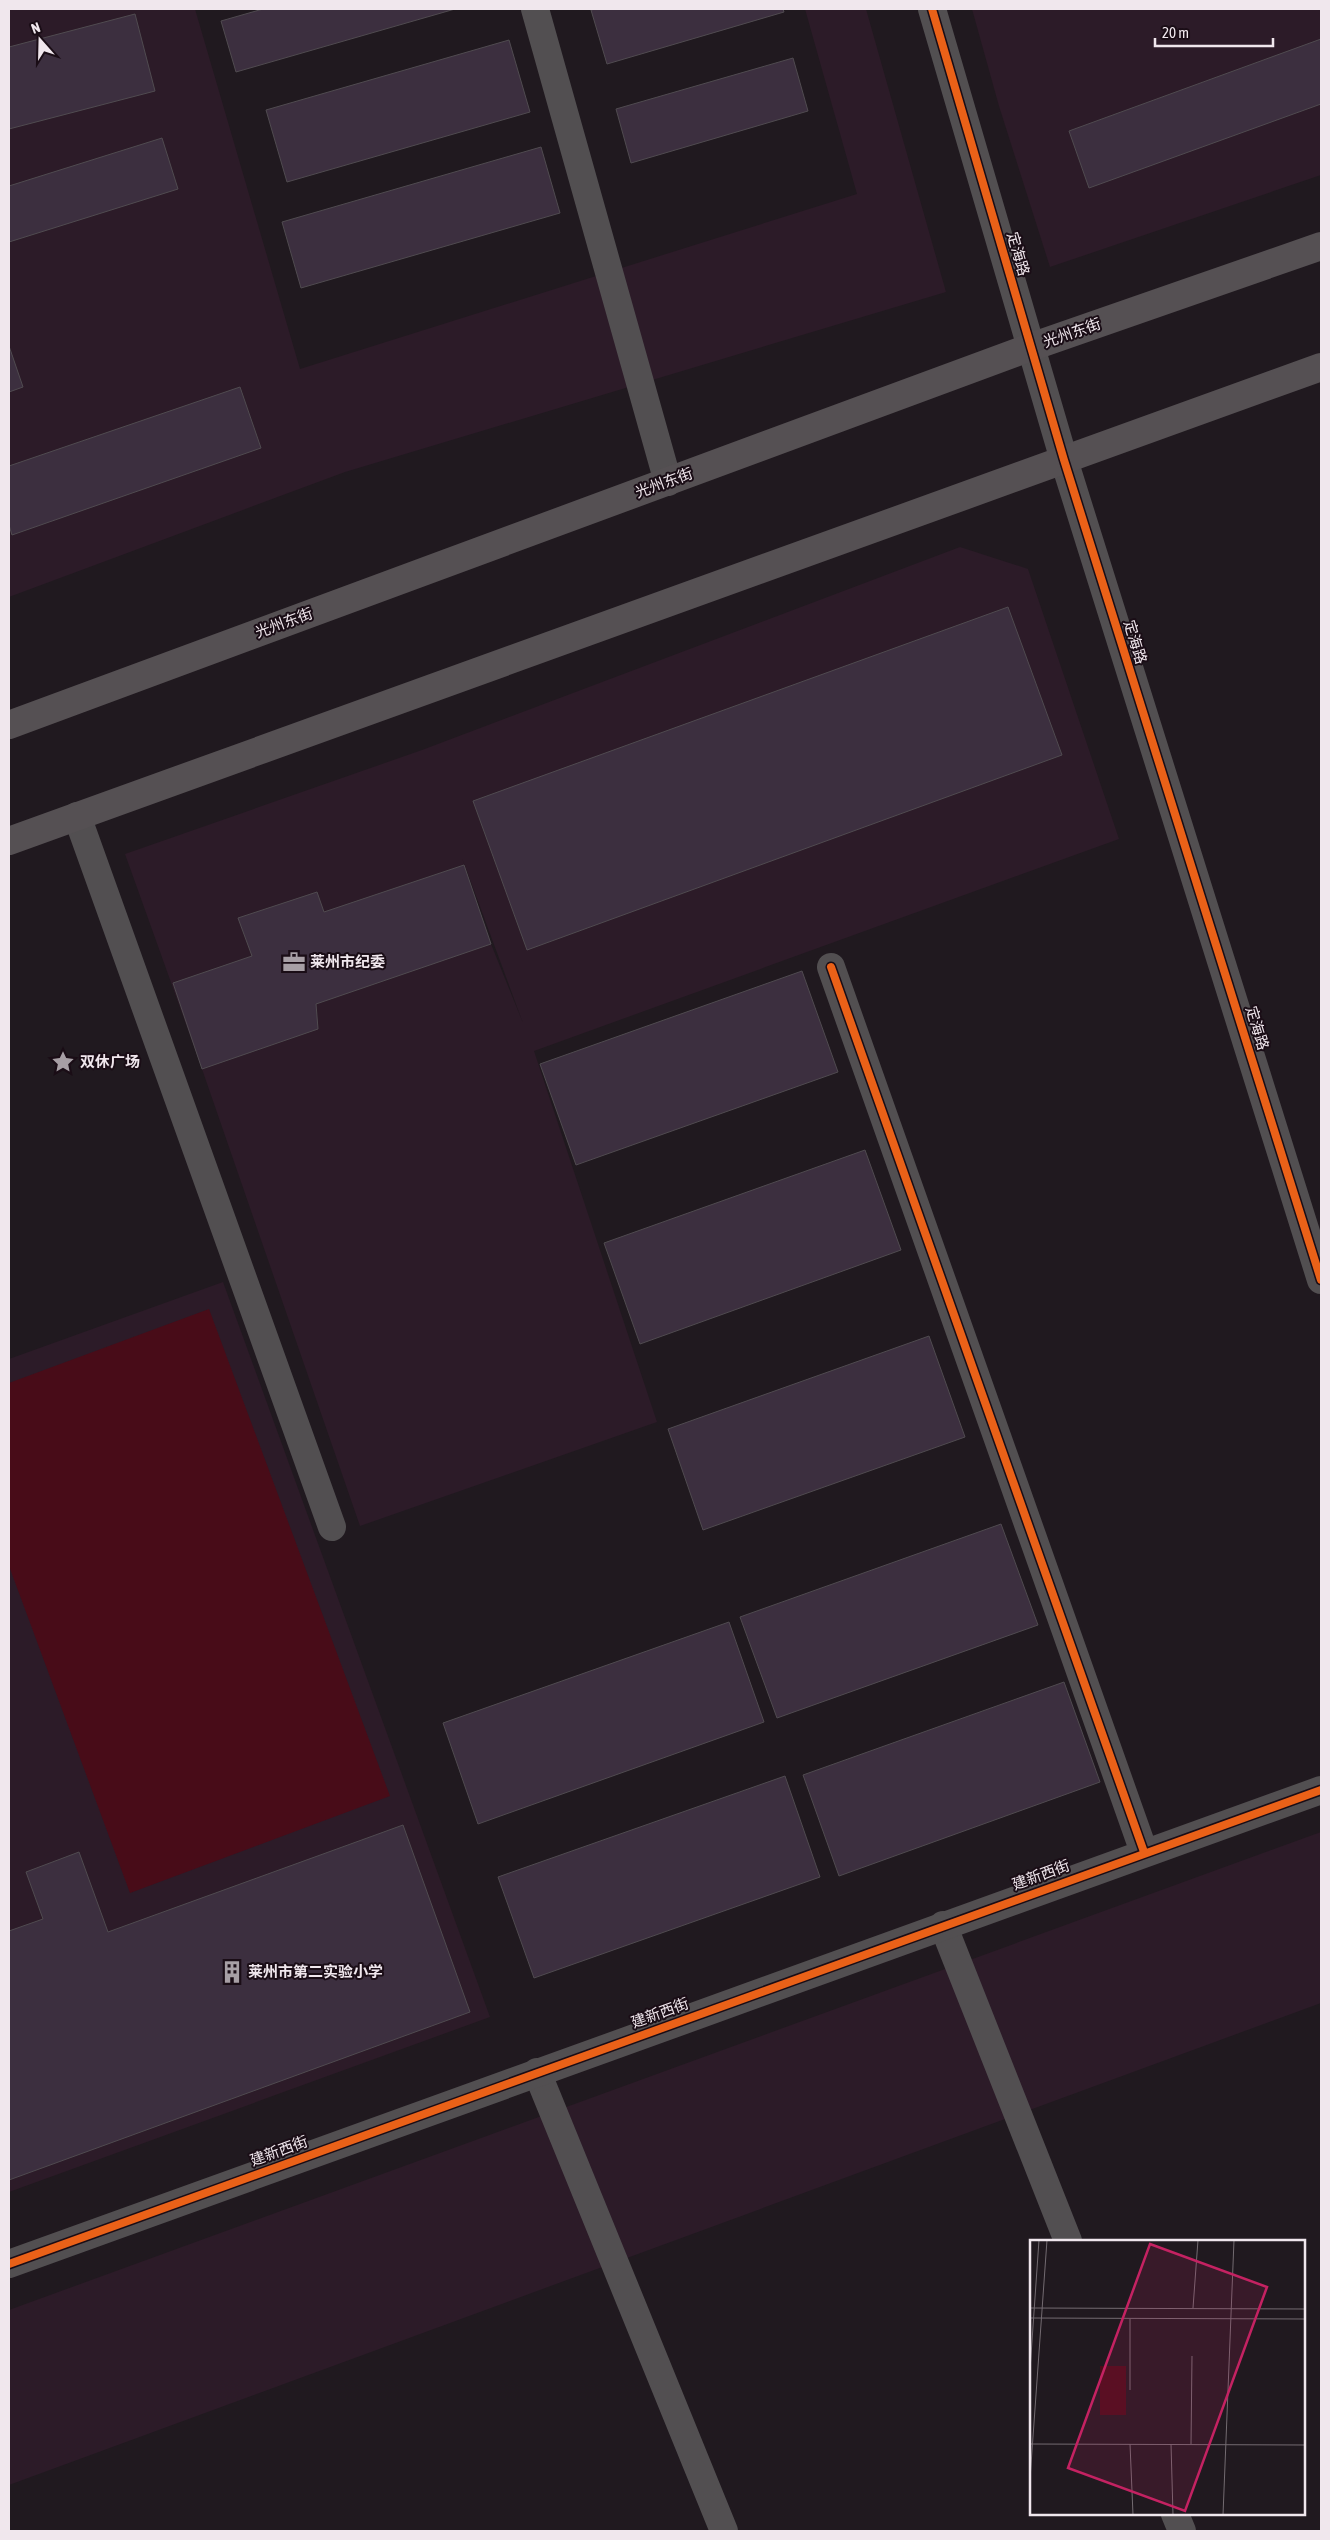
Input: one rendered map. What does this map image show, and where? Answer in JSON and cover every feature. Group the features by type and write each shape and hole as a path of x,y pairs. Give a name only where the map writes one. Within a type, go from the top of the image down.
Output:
{"main road":[{"name":"光州东街","path":"9,725 1031,347 1321,246"},
{"path":"9,841 1321,367"}],"street":[{"path":"535,9 668,482"},
{"name":"定海路","path":"932,9 1064,460 1321,1280"},
{"path":"78,816 332,1527"},
{"path":"831,967 1144,1852"},
{"name":"建新西街","path":"9,2264 1144,1852 1321,1790"},
{"path":"943,1925 1068,2240"},
{"path":"537,2072 724,2531"},
{"path":"1175,2515 1182,2531"}],"shaded area":[{"path":"9,9 195,9 300,369 857,194 805,9 866,9 946,292 345,472 9,597"},
{"path":"972,9 1321,9 1321,175 1050,267 999,106"},
{"path":"960,547 1028,569 1119,839 534,1051 657,1422 360,1526 202,1069 125,854 422,750","holes":["462,858 523,1023 491,944"]},
{"path":"223,1282 490,2017 9,2192 9,1359"},
{"path":"209,1309 390,1796 130,1893 9,1566 9,1383"},
{"path":"1321,1832 1321,2003 9,2485 9,2310"}],"building":[{"path":"263,9 455,9 236,72 221,21"},
{"path":"783,9 784,12 607,64 591,10"},
{"path":"135,14 155,91 9,129 9,47"},
{"path":"1321,39 1321,104 1089,188 1069,131"},
{"path":"509,40 530,112 287,182 266,110"},
{"path":"793,58 808,111 631,163 616,109"},
{"path":"162,138 178,189 9,242 9,186"},
{"path":"541,147 560,213 301,288 282,222"},
{"path":"9,346 23,387 9,392"},
{"path":"240,387 261,448 12,535 9,525 9,466"},
{"path":"1008,607 1062,755 527,950 473,801"},
{"path":"464,865 491,944 316,1004 318,1029 202,1069 173,983 252,956 238,918 317,892 324,912"},
{"path":"802,971 838,1072 576,1165 540,1064"},
{"path":"865,1150 901,1250 640,1344 604,1243"},
{"path":"929,1336 965,1437 703,1530 668,1429"},
{"path":"1001,1524 1038,1625 777,1718 740,1617"},
{"path":"729,1622 764,1722 478,1824 443,1723"},
{"path":"1064,1682 1100,1782 839,1876 803,1775"},
{"path":"785,1776 820,1877 534,1978 498,1877"},
{"name":"莱州市第二实验小学","path":"403,1825 470,2012 9,2180 9,1931 43,1919 26,1872 79,1852 108,1932"}],"cycle path":[{"path":"932,9 1064,460 1321,1280"},
{"path":"831,967 1144,1852"},
{"path":"9,2264 1321,1790"}],"place":[{"name":"莱州市纪委","path":"294,962"},
{"name":"双休广场","path":"63,1062"},
{"name":"莱州市第二实验小学","path":"232,1972"}]}
